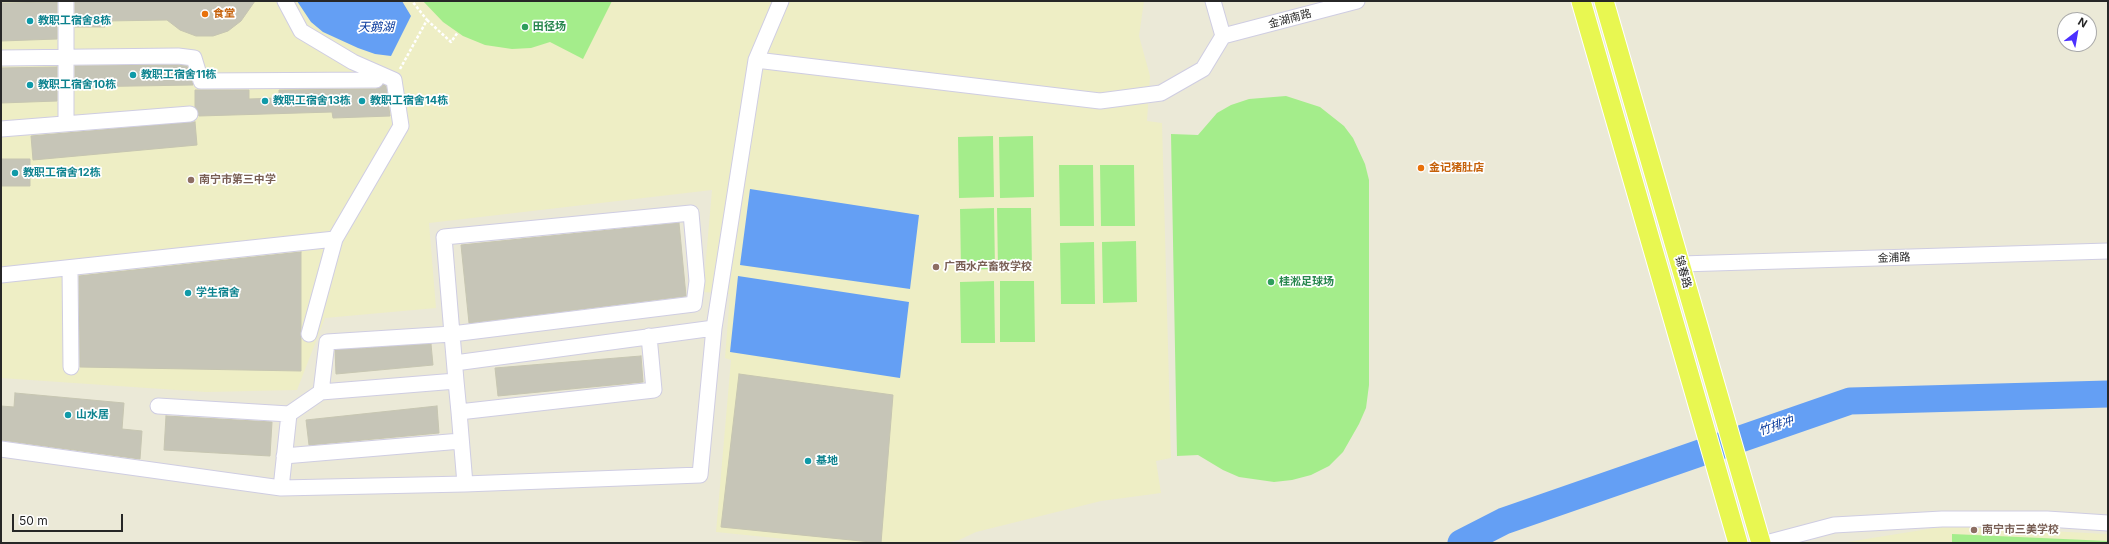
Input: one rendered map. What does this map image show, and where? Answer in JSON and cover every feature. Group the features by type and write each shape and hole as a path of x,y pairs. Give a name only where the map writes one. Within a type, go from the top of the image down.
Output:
{"main road":[{"name":"锦春路","path":"1581,1 1737,540"},
{"name":"锦春路","path":"1604,1 1762,540"}],"street":[{"path":"66,1 66,124"},
{"path":"285,1 301,31 353,62 394,80 401,126 335,239 309,334"},
{"path":"1,449 281,488 465,484 700,475 714,328 756,60 781,1"},
{"path":"756,60 1100,101 1161,93 1203,69 1223,36 1213,1"},
{"name":"金湖南路","path":"1223,36 1357,1"},
{"path":"1,58 178,56 194,58 201,82 376,80"},
{"path":"1,129 190,114"},
{"path":"321,392 327,342 452,334 694,304 697,281 691,213 444,237 452,334 455,363 461,441 465,484"},
{"path":"1,276 335,239"},
{"name":"金浦路","path":"1681,264 2108,251"},
{"path":"70,268 71,367"},
{"path":"455,363 714,328"},
{"path":"459,412 654,390 649,336"},
{"path":"158,406 289,414 321,392 456,381"},
{"path":"281,488 289,414"},
{"path":"284,456 461,441"},
{"path":"1762,540 1834,525 1942,519 2047,520 2108,523"}],"path":[{"path":"412,1 426,20 451,42 458,32"},
{"path":"394,80 426,20"}],"shaded area":[{"name":"广西水产畜牧学校","path":"1,1 1144,1 1139,36 1150,76 1147,121 1162,123 1171,458 1156,461 1161,493 1101,501 976,532 959,540 944,543 825,543 716,532 731,360 725,358 730,294 703,292 712,190 429,223 436,308 325,318 297,390 206,392 1,378"},
{"name":"南宁市三美学校","path":"1947,526 2108,534 2108,543 1841,543"}],"green space":[{"name":"田径场","path":"423,1 612,1 583,59 550,42 531,48 512,49 485,45 463,36 443,22"},
{"name":"桂淞足球场","path":"1286,96 1320,107 1344,126 1353,138 1365,164 1369,180 1369,385 1366,408 1359,424 1343,452 1329,466 1311,475 1292,480 1274,482 1239,477 1223,470 1198,455 1177,456 1171,134 1198,135 1217,113 1231,105 1249,99"},
{"path":"993,136 994,197 959,198 958,137"},
{"path":"1033,136 1034,197 1000,198 999,137"},
{"path":"1059,165 1093,165 1094,226 1060,226"},
{"path":"1100,165 1134,165 1135,226 1101,226"},
{"path":"994,208 995,269 961,270 960,209"},
{"path":"997,208 1031,208 1032,269 998,269"},
{"path":"1136,241 1137,302 1103,303 1102,242"},
{"path":"1094,242 1095,304 1061,304 1060,243"},
{"path":"994,281 995,343 961,343 960,282"},
{"path":"1000,281 1034,281 1035,342 1000,342"},
{"path":"1952,534 2108,541 2108,543 1952,543"}],"water":[{"name":"天鹅湖","path":"297,1 402,1 411,16 391,56 375,54 323,32 311,22"},
{"path":"750,189 919,215 910,289 740,265"},
{"path":"738,276 909,302 900,378 730,352"}],"building":[{"path":"75,1 255,1 241,21 228,31 213,36 196,36 180,30 167,20 105,21 105,27 75,27"},
{"name":"教职工宿舍8栋","path":"57,2 57,39 1,41 1,3"},
{"name":"教职工宿舍11栋","path":"75,66 187,66 193,85 75,87"},
{"name":"教职工宿舍10栋","path":"57,67 57,101 1,103 1,68"},
{"name":"教职工宿舍13栋","path":"383,85 386,86 390,116 333,118 332,112 199,116 195,107 195,90 249,90 249,99 279,98 279,90 376,89"},
{"path":"195,122 197,145 33,160 31,136"},
{"name":"教职工宿舍12栋","path":"1,159 30,159 30,186 1,186"},
{"path":"679,223 686,296 469,323 461,245"},
{"name":"学生宿舍","path":"301,252 301,371 80,367 79,276"},
{"path":"431,344 433,365 336,374 335,350"},
{"path":"641,356 643,382 498,396 495,368"},
{"name":"基地","path":"739,374 893,395 881,543 721,527"},
{"path":"15,393 124,403 122,429 142,431 140,459 1,440 1,406 14,407"},
{"path":"437,406 439,433 309,445 306,420"},
{"path":"166,416 272,422 270,456 164,450"}],"waterway":[{"name":"竹排冲","path":"1461,543 1504,521 1850,401 2108,394"}],"place":[{"name":"食堂","path":"205,14"},
{"name":"教职工宿舍8栋","path":"30,21"},
{"name":"田径场","path":"525,27"},
{"name":"教职工宿舍11栋","path":"133,75"},
{"name":"教职工宿舍10栋","path":"30,85"},
{"name":"教职工宿舍13栋","path":"265,101"},
{"name":"教职工宿舍14栋","path":"362,101"},
{"name":"金记猪肚店","path":"1421,168"},
{"name":"教职工宿舍12栋","path":"15,173"},
{"name":"南宁市第三中学","path":"191,180"},
{"name":"广西水产畜牧学校","path":"936,267"},
{"name":"桂淞足球场","path":"1271,282"},
{"name":"学生宿舍","path":"188,293"},
{"name":"山水居","path":"68,415"},
{"name":"基地","path":"808,461"},
{"name":"南宁市三美学校","path":"1974,530"}]}
